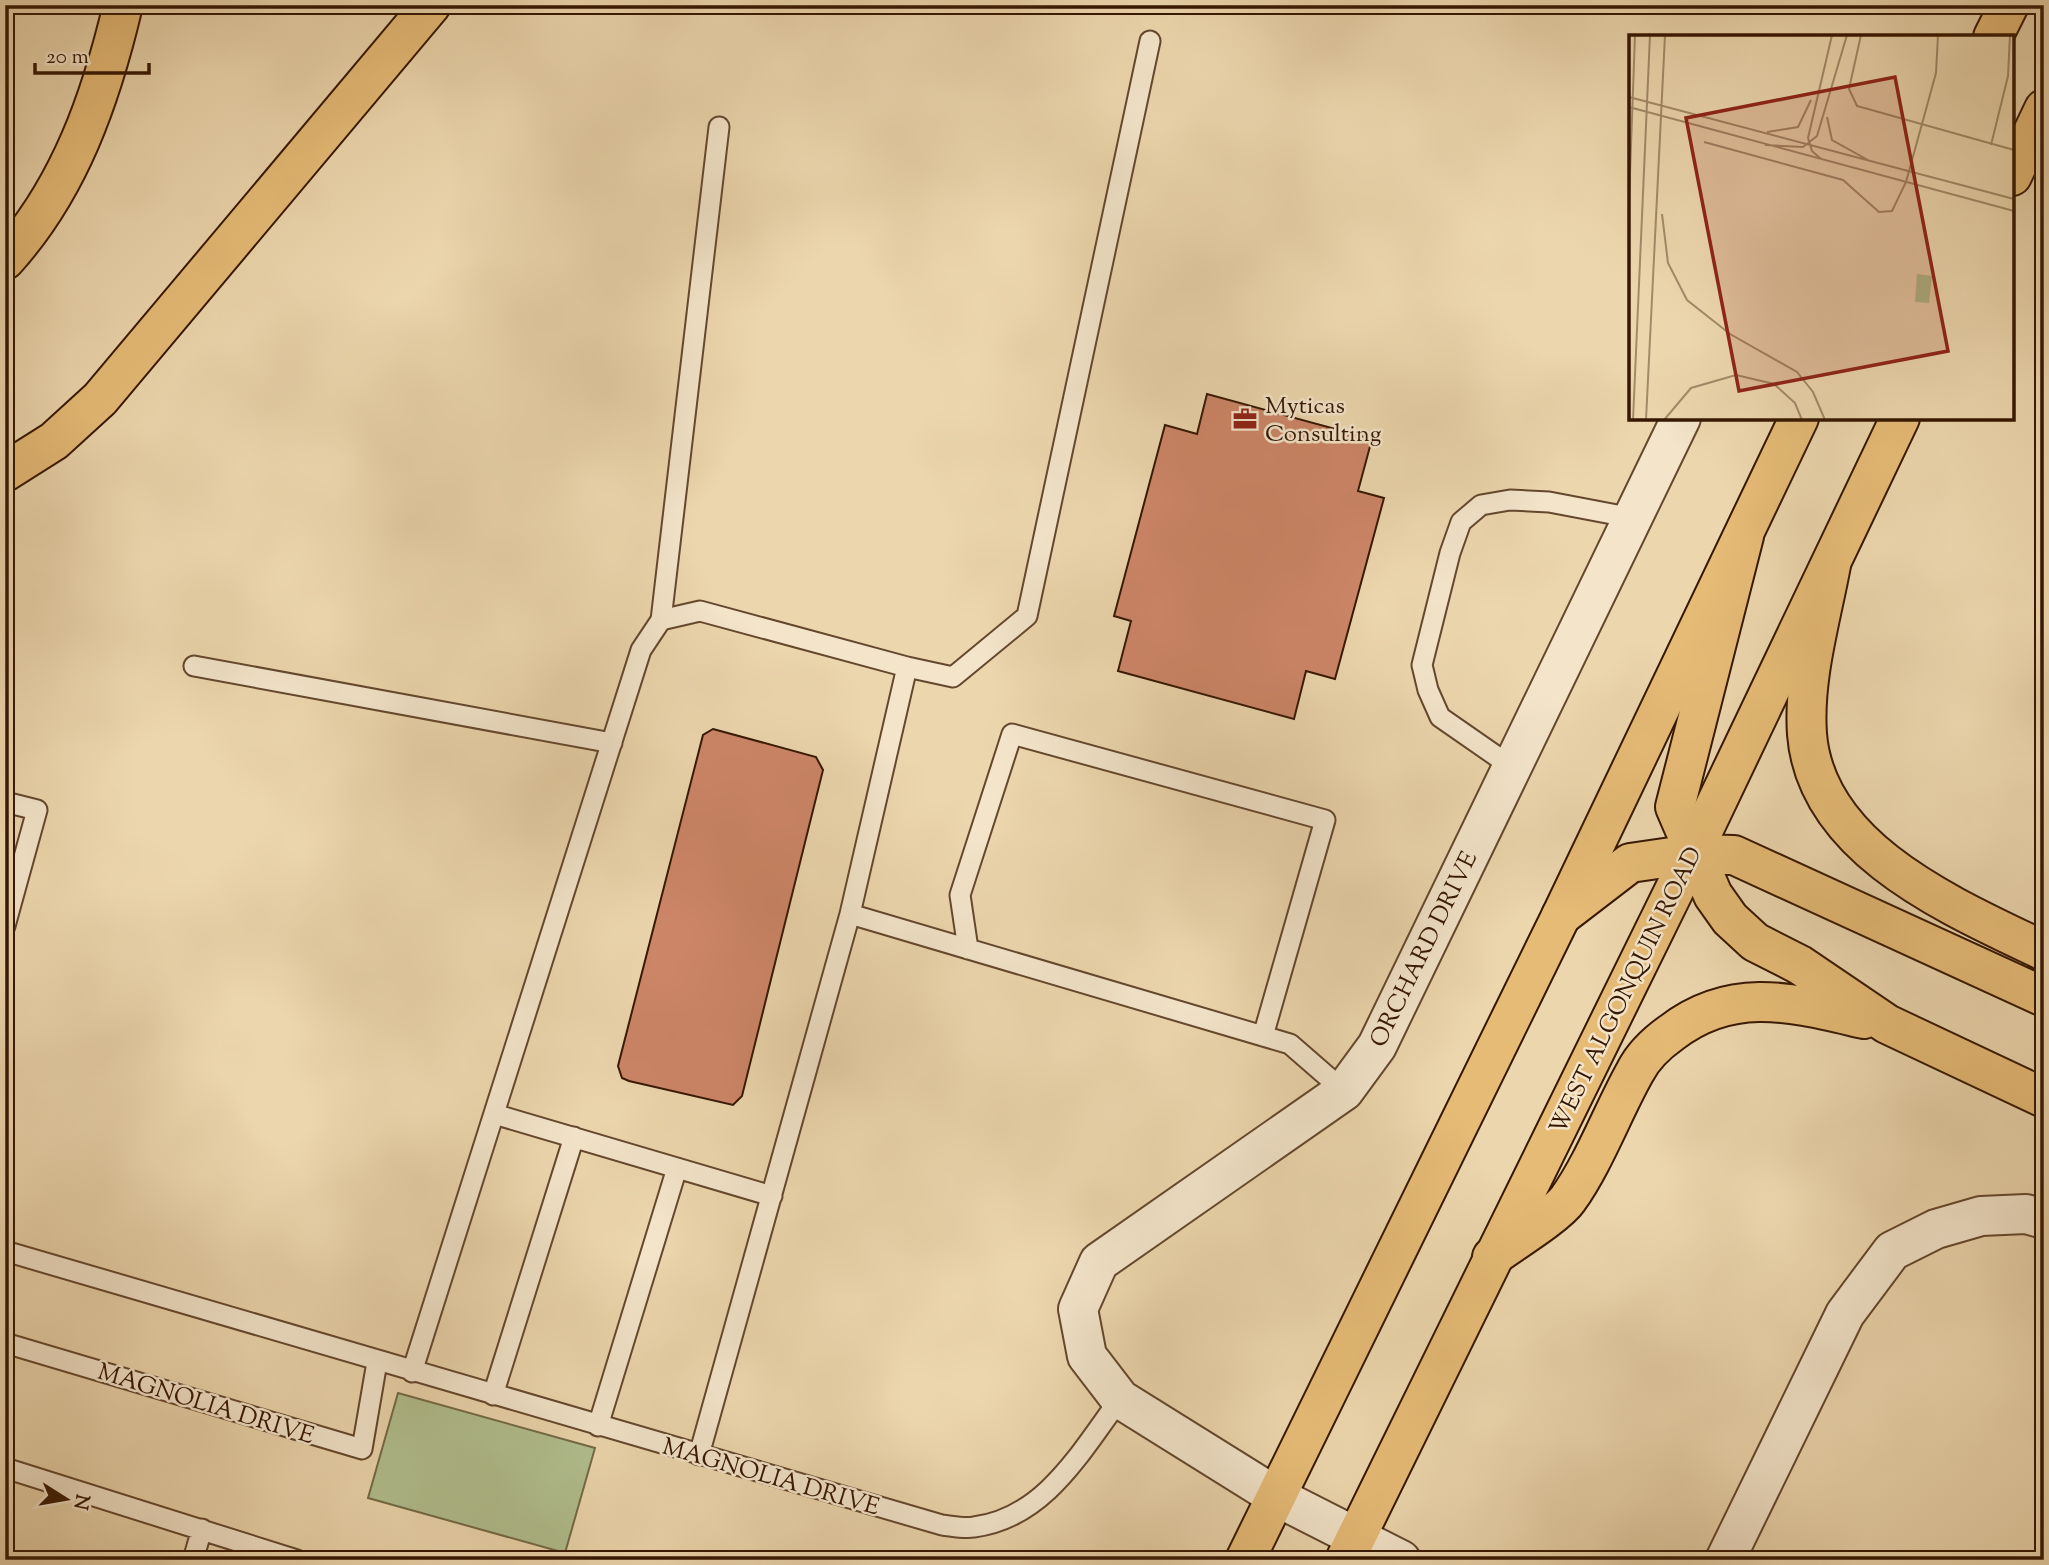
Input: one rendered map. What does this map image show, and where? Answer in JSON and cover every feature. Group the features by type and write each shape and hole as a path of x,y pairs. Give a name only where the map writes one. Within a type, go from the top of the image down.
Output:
{"main road":[{"path":"5,260 40,218 58,188 86,127 110,61 123,5"},
{"path":"5,472 54,441 100,399 430,5"},
{"path":"1994,35 2009,5"},
{"path":"2014,172 2044,109"},
{"path":"1245,1560 1560,916 1798,420"},
{"name":"WEST ALGONQUIN ROAD","path":"1351,1549 1692,854 1898,420"},
{"path":"1744,536 1675,807 1692,854 1713,895 1730,919 1755,942 1800,965 1887,1024 2044,1098"},
{"path":"1831,565 1810,683 1807,733 1813,766 1823,794 1836,816 1857,838 1910,880 1962,911 2044,951"},
{"path":"1560,916 1630,863 1692,854 1734,855 2044,997"},
{"path":"1492,1257 1567,1201 1637,1068 1657,1044 1684,1023 1727,1004 1760,1001 1793,1002 1887,1024"}],"street":[{"name":"ORCHARD DRIVE","path":"1277,1497 1120,1399 1087,1356 1077,1309 1099,1262 1344,1091 1377,1046 1680,420"},
{"path":"1725,1560 1845,1314 1892,1251 1936,1229 1980,1216 2026,1214 2044,1219"},
{"path":"1277,1497 1351,1549 1401,1560"}],"lane":[{"path":"661,620 700,611 953,677 1027,615 1150,41"},
{"path":"412,1372 641,650 661,620 719,127"},
{"path":"1512,767 1440,717 1427,690 1422,665 1450,553 1461,522 1481,505 1510,500 1549,502 1633,518"},
{"path":"194,666 612,743"},
{"path":"699,1455 850,914 907,667"},
{"path":"968,949 960,895 1012,734 1325,820 1264,1036"},
{"path":"5,802 37,810 5,926"},
{"path":"850,914 1290,1044 1344,1091"},
{"path":"494,1114 772,1196"},
{"path":"493,1395 574,1137"},
{"path":"598,1426 677,1168"},
{"name":"MAGNOLIA DRIVE","path":"5,1251 377,1362 942,1525 974,1528 1032,1507 1063,1475 1120,1399"},
{"name":"MAGNOLIA DRIVE","path":"5,1343 362,1449 377,1362"},
{"path":"5,1468 297,1560"},
{"path":"192,1560 202,1529"}],"green space":[{"path":"398,1393 595,1448 565,1553 368,1498"}],"building":[{"path":"1207,394 1372,439 1358,491 1384,498 1335,679 1306,671 1294,719 1118,671 1131,621 1114,616 1165,425 1197,434"},
{"path":"713,729 816,757 823,770 742,1096 733,1105 629,1081 622,1078 618,1066 703,735"}],"place":[{"name":"Myticas Consulting","path":"1245,419"}]}
